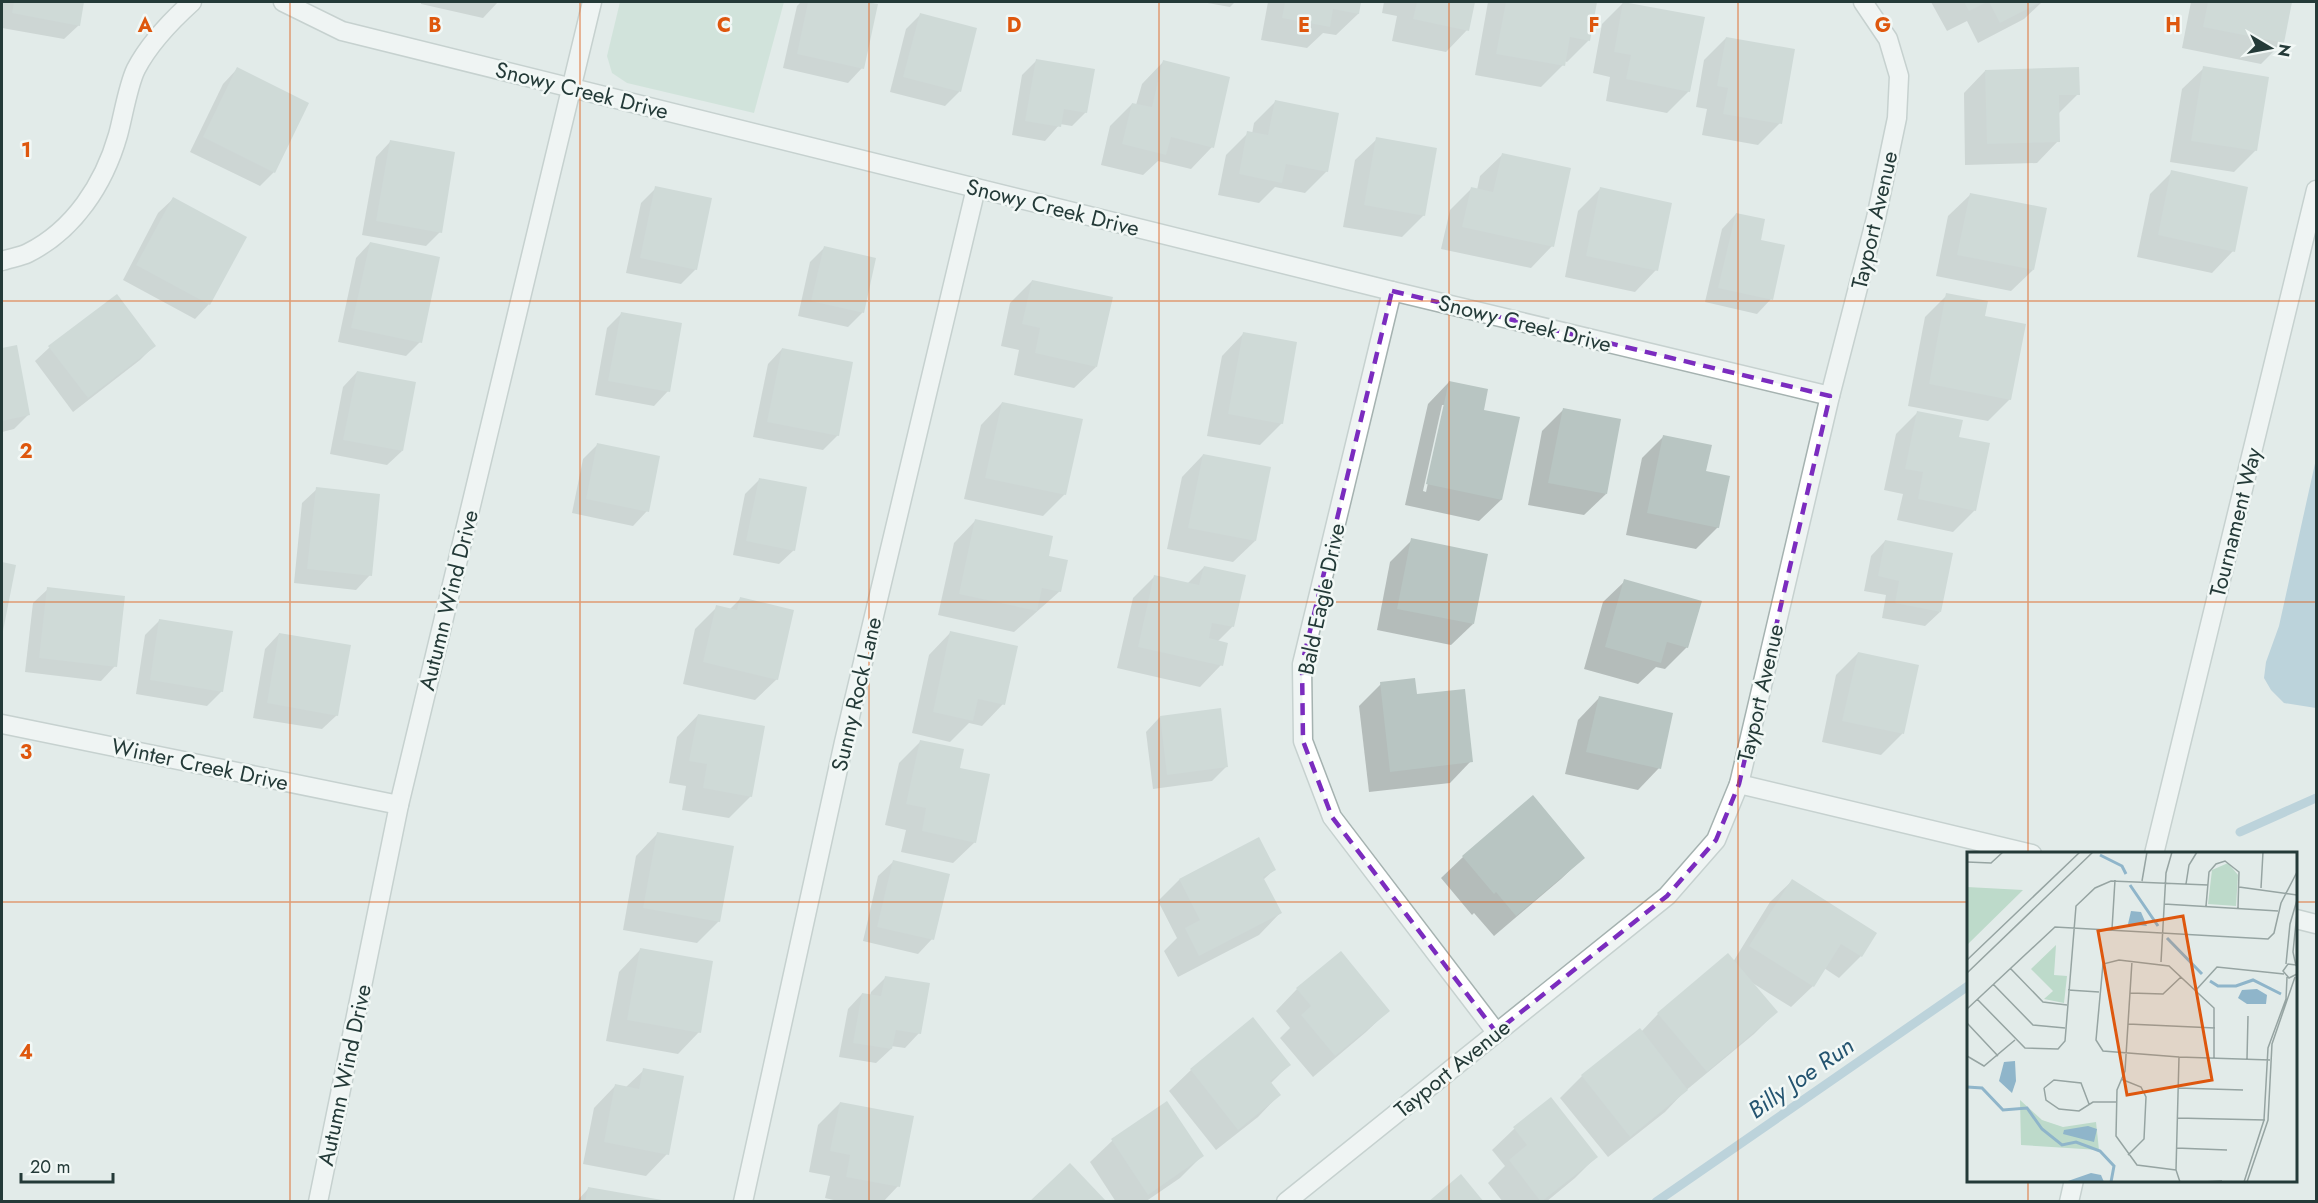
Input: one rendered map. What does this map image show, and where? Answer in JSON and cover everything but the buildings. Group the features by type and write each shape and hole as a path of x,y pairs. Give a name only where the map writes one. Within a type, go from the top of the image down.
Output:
{"street":[{"path":"2,261 27,254 55,236 80,212 100,182 113,153 136,69 170,22 192,2"},
{"name":"Snowy Creek Drive","path":"283,2 342,31 1392,291 1830,396"},
{"name":"Autumn Wind Drive","path":"318,1202 399,805 592,2"},
{"name":"Tayport Avenue","path":"1286,1202 1666,896 1716,840 1739,784 1830,396 1876,218 1897,118 1899,76 1891,48 1888,39 1863,2"},
{"name":"Sunny Rock Lane","path":"743,1202 844,742 976,188"},
{"name":"Tournament Way","path":"2154,852 2316,197"},
{"name":"Bald Eagle Drive","path":"1392,291 1302,664 1303,741 1332,818 1496,1032"},
{"name":"Winter Creek Drive","path":"2,723 399,805"},
{"path":"1739,784 2024,852"},
{"path":"2297,919 2316,924"},
{"path":"2069,1202 2074,1182"}],"highlighted area":[{"path":"1392,291 1830,396 1739,784 1716,840 1667,896 1496,1032 1332,817 1303,741 1302,664"}],"green space":[{"path":"620,2 784,2 754,113 627,83 612,73 607,56"}],"water":[{"path":"2316,459 2316,708 2284,703 2271,690 2264,678 2266,662 2279,626"}],"waterway":[{"name":"Billy Joe Run","path":"2240,832 2316,798"},
{"name":"Billy Joe Run","path":"1656,1202 1967,987"}]}
